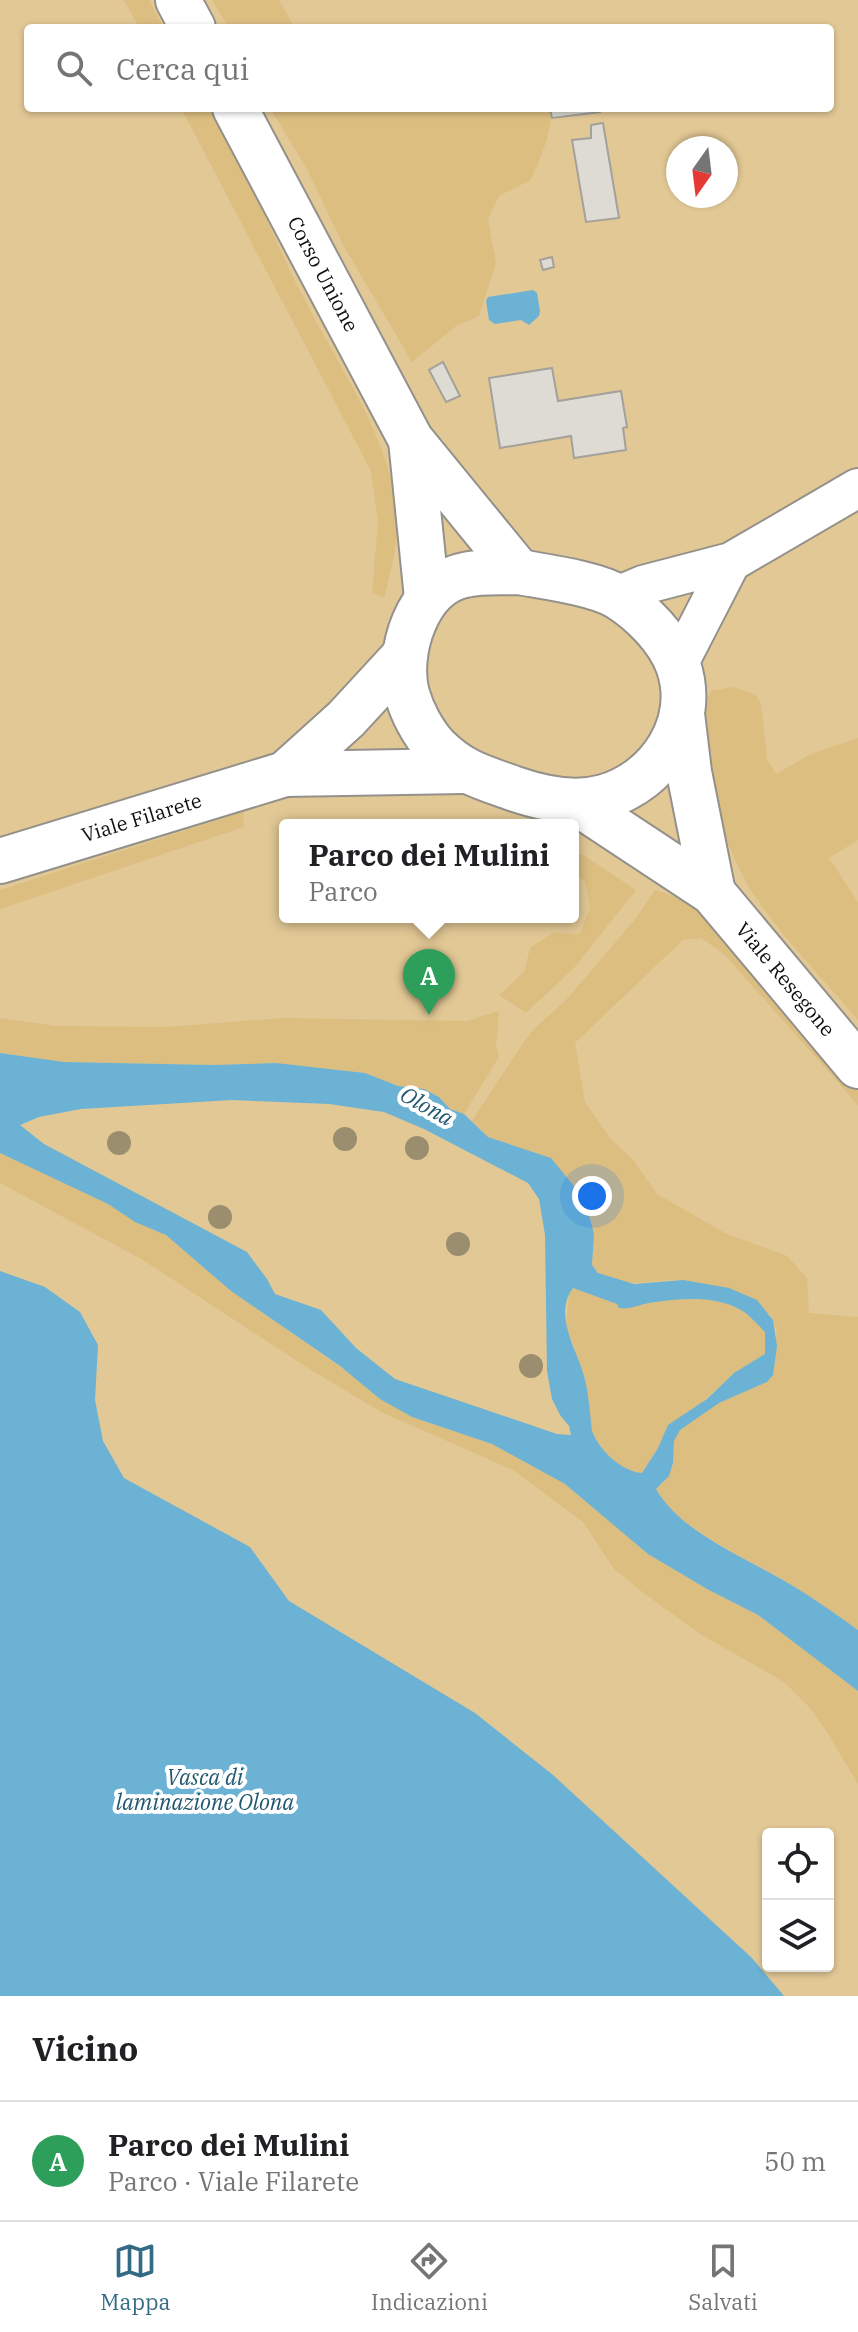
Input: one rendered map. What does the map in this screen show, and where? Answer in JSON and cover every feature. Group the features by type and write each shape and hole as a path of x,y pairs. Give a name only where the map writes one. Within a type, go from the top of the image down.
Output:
{"street":[{"path":"178,0 191,24"},
{"name":"Corso Unione","path":"237,112 411,440 519,572"},
{"name":"Corso Unione","path":"411,440 427,598"},
{"path":"617,596 643,585 731,562 858,488"},
{"path":"678,665 731,562"},
{"path":"519,572 568,581 617,596 661,636 678,665 682,713 674,739 651,772 606,797 575,802 527,793 464,771 435,745 420,723 407,693 405,655 414,621 427,598 443,584 463,575 519,572"},
{"name":"Viale Filarete","path":"285,774 346,719 405,655"},
{"name":"Viale Resegone","path":"682,713 689,772 713,893"},
{"name":"Viale Filarete","path":"0,861 285,774 464,771"},
{"name":"Viale Resegone","path":"575,802 713,893 858,1066"}],"shaded area":[{"path":"0,0 858,0 858,1996 0,1996"},
{"path":"124,0 149,0 162,24 137,24"},
{"path":"212,0 279,0 293,24 227,24"},
{"path":"183,112 211,112 379,443 395,496 397,522 393,560 384,598 372,593 378,522 371,471"},
{"path":"272,112 551,112 548,136 531,180 499,196 488,219 496,263 479,316 456,326 412,362 343,245 308,171"},
{"path":"734,687 756,695 761,704 767,759 776,774 811,754 858,738 858,840 829,858 858,902 858,1020 792,945 756,898 722,830 704,772 700,732 711,691"},
{"path":"243,812 244,827 0,909 0,890"},
{"path":"579,854 636,890 574,968 526,1013 499,995 524,972 530,948 552,933 580,934 590,907 585,881 579,877"},
{"path":"655,890 677,897 697,911 858,1091 858,1105 724,954 701,938 683,940 575,1043 585,1102 610,1138 634,1161 657,1194 725,1233 787,1256 807,1278 809,1313 858,1317 858,1630 790,1584 695,1529 666,1504 655,1489 669,1476 674,1441 680,1430 719,1403 767,1382 777,1332 770,1314 681,1280 634,1283 601,1274 592,1265 594,1234 551,1158 488,1137 472,1121 525,1040 566,1000 636,918"},
{"path":"499,1011 496,1046 499,1057 464,1114 449,1109 439,1097 424,1089 398,1086 364,1073 276,1063 64,1062 0,1053 0,1018 56,1026 167,1027 281,1018 467,1021"},
{"path":"0,1153 166,1235 231,1291 412,1417 492,1444 565,1484 648,1554 758,1615 858,1691 858,1784 810,1708 784,1682 700,1634 641,1591 614,1569 583,1522 513,1470 381,1412 143,1260 0,1183"},
{"path":"573,1288 617,1304 619,1308 682,1299 727,1304 745,1312 765,1332 765,1354 734,1373 699,1405 658,1448 642,1473 634,1471 612,1459 592,1431 574,1345 566,1329 569,1294"}],"water":[{"path":"533,290 537,293 540,311 529,325 521,320 495,324 489,320 488,297"},
{"name":"Olona","path":"0,1053 64,1062 276,1063 365,1073 398,1086 424,1089 439,1097 450,1109 464,1114 488,1137 551,1158 573,1185 589,1215 594,1234 592,1265 598,1273 634,1284 683,1280 729,1288 757,1300 773,1320 777,1346 773,1375 767,1382 719,1403 680,1430 674,1441 669,1476 656,1489 695,1530 801,1591 858,1630 858,1691 758,1615 648,1554 565,1484 492,1444 412,1417 380,1399 340,1366 231,1291 166,1235 0,1153","holes":["232,1100 329,1104 384,1112 424,1129 528,1183 539,1199 545,1235 547,1371 552,1399 569,1426 571,1435 557,1434 395,1379 356,1348 321,1310 275,1294 247,1252 44,1144 20,1125 39,1117 81,1109","573,1288 617,1304 619,1308 682,1299 727,1304 744,1312 765,1332 765,1354 734,1373 707,1399 668,1425 642,1473 634,1471 612,1459 592,1431 585,1380 566,1322 567,1299"]},
{"name":"Vasca di laminazione Olona","path":"0,1271 45,1287 80,1312 98,1345 95,1400 103,1441 124,1478 250,1547 289,1601 475,1713 553,1775 752,1958 784,1996 0,1996"}],"building":[{"path":"551,112 600,112 552,118"},
{"path":"603,123 619,218 586,222 572,140 591,138 591,125"},
{"path":"552,257 554,267 543,270 540,260"},
{"path":"443,362 460,396 446,402 429,370"},
{"path":"552,368 558,401 621,391 627,427 623,428 626,450 574,458 571,436 500,448 489,378"}],"place":[{"name":"Parco dei Mulini","path":"429,1015"}]}
